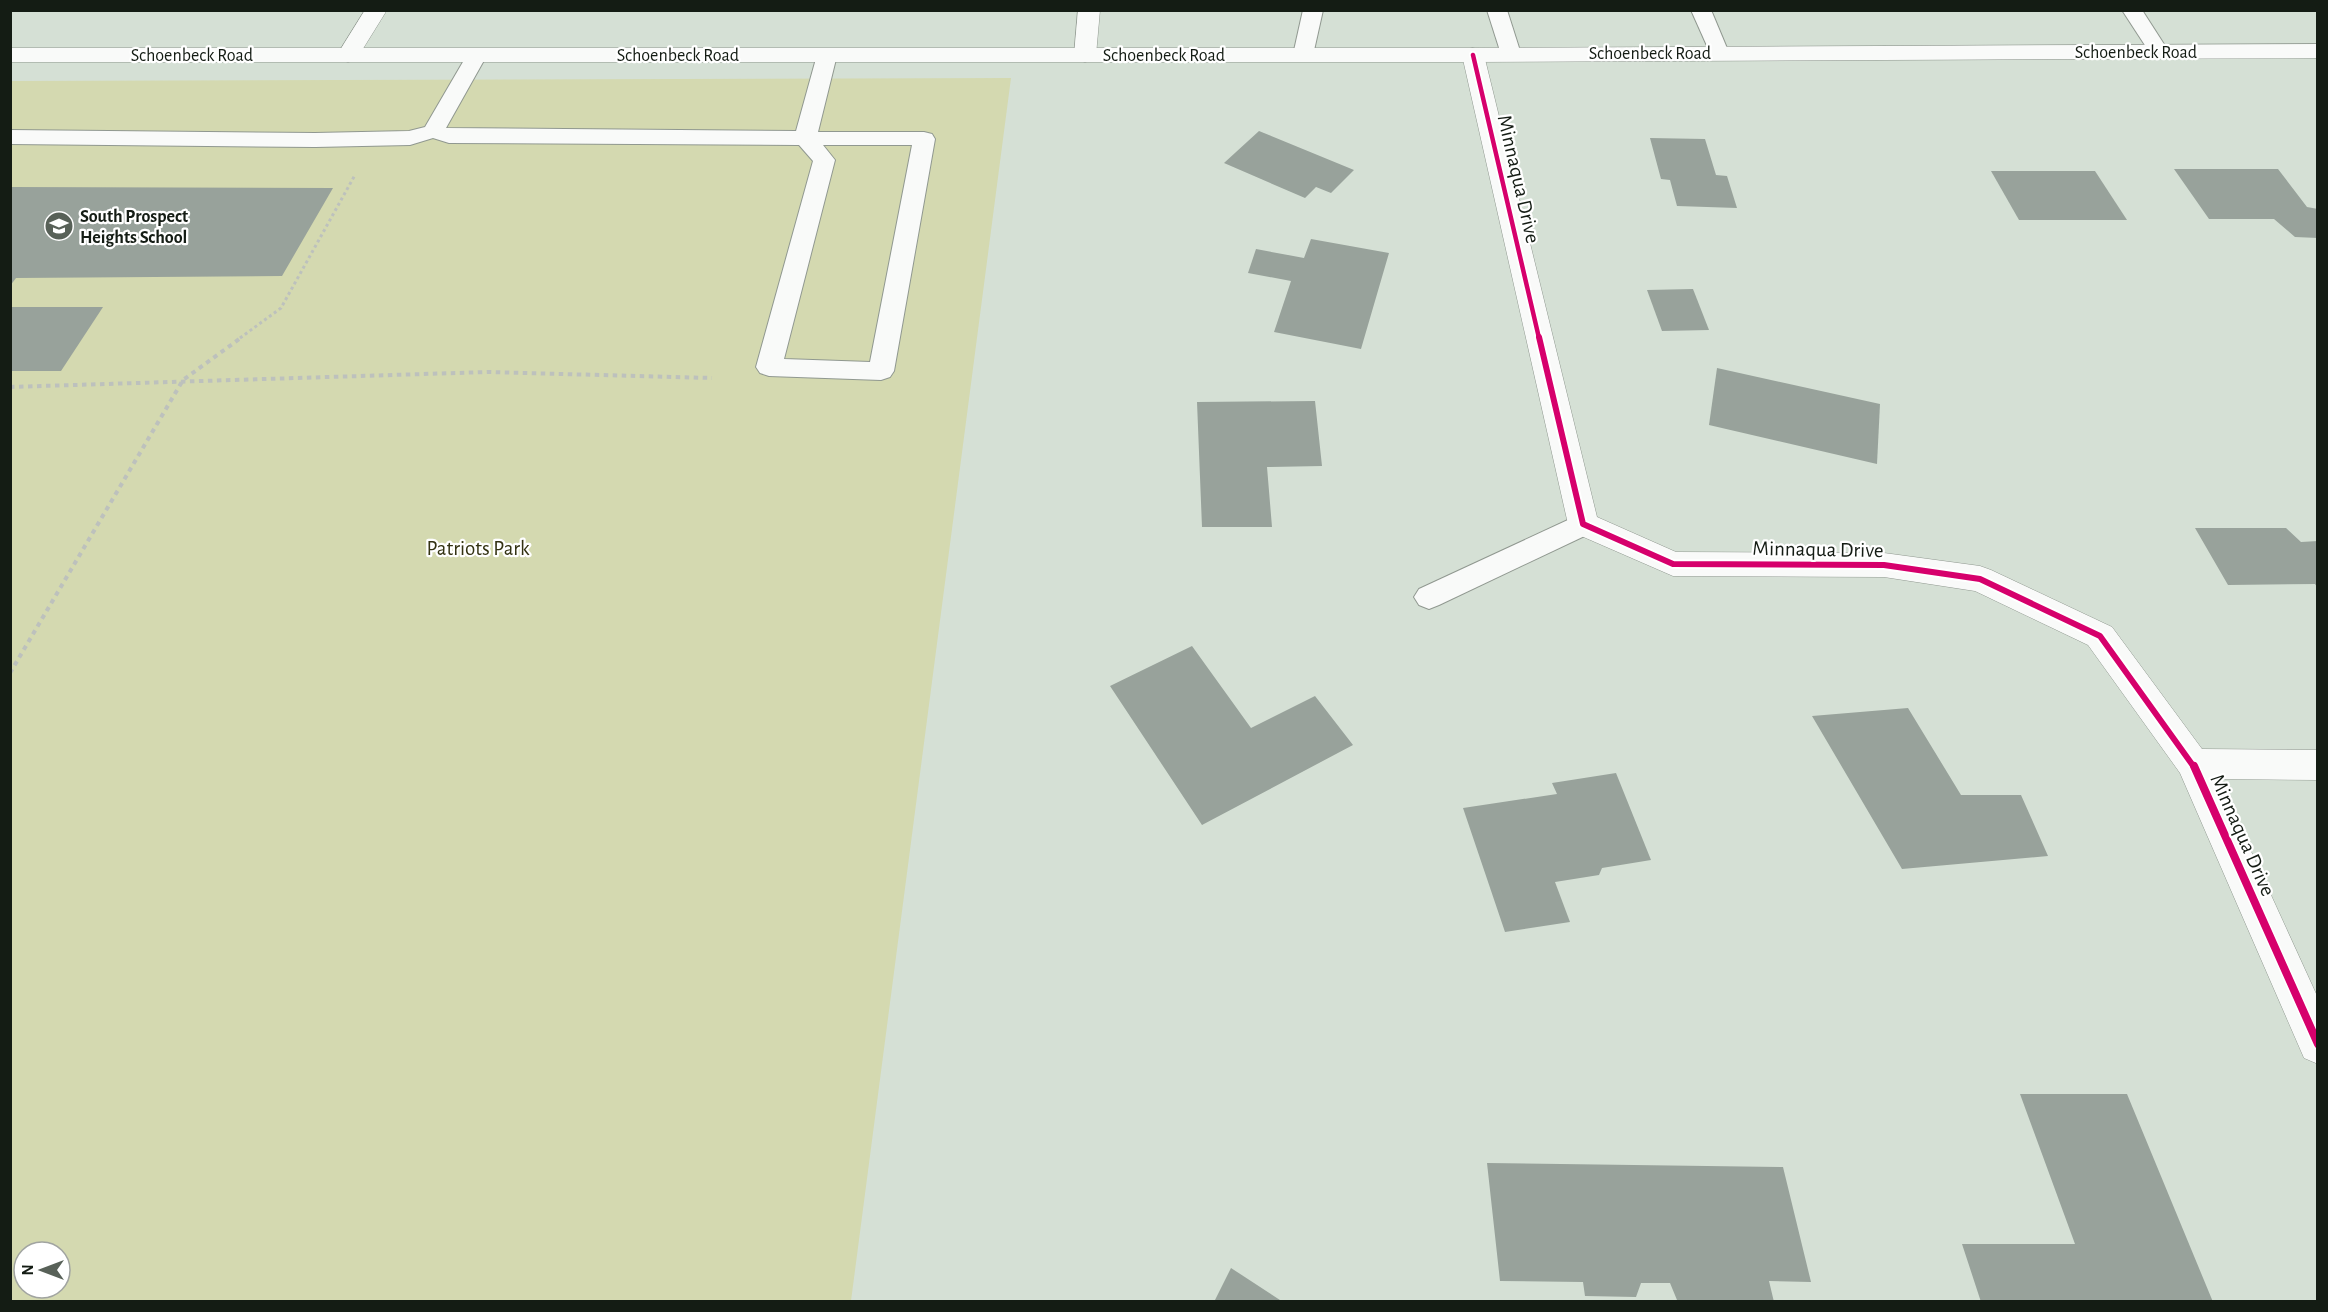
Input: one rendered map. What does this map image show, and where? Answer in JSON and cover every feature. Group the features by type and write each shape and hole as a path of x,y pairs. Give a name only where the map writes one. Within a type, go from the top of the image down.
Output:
{"main road":[{"path":"348,55 376,10"},
{"path":"1085,55 1089,10"},
{"name":"Schoenbeck Road","path":"10,55 1473,55 2318,51"},
{"name":"Minnaqua Drive","path":"1473,55 1583,524 1673,564 1884,565 1980,579 2100,636 2193,764 2318,1044"},
{"path":"2193,764 2318,765"}],"lane":[{"path":"1303,55 1313,10"},
{"path":"1497,10 1511,54"},
{"path":"1701,10 1719,53"},
{"path":"2132,10 2159,52"},
{"path":"434,131 477,55"},
{"path":"804,138 827,55"},
{"path":"10,137 315,140 410,138 434,131 449,136 804,138 924,139 881,371 769,367 824,160 804,138"},
{"path":"1430,597 1583,524"}],"path":[{"path":"10,674 183,380 281,308 360,167"},
{"path":"10,387 488,372 712,378"}],"green space":[{"name":"Patriots Park","path":"1011,78 851,1301 11,1301 11,81"}],"building":[{"path":"1259,131 1354,170 1331,193 1316,187 1305,198 1224,163"},
{"path":"1650,138 1705,139 1716,175 1727,176 1737,208 1677,206 1670,180 1661,179"},
{"path":"2174,169 2278,169 2307,207 2318,209 2318,238 2295,237 2274,219 2209,219"},
{"path":"1991,171 2095,171 2127,220 2019,220"},
{"path":"10,187 333,188 282,276 16,278 10,286"},
{"path":"1311,239 1389,253 1361,349 1274,332 1291,281 1248,273 1256,249 1304,258"},
{"path":"1693,289 1709,330 1662,331 1647,290"},
{"path":"10,307 103,307 61,371 10,371"},
{"path":"1717,368 1880,404 1877,464 1709,425"},
{"path":"1315,401 1322,466 1267,467 1272,527 1202,527 1197,402"},
{"path":"2195,528 2286,528 2301,542 2318,541 2318,588 2315,584 2228,585"},
{"path":"1192,646 1251,728 1315,696 1353,745 1202,825 1110,686"},
{"path":"1908,708 1961,795 2021,795 2048,856 1902,869 1812,716"},
{"path":"1616,773 1651,860 1602,868 1599,875 1555,882 1570,922 1505,932 1463,808 1557,794 1552,783"},
{"path":"2020,1094 2127,1094 2213,1302 1981,1302 1962,1244 2075,1244"},
{"path":"1487,1163 1783,1167 1811,1282 1769,1281 1774,1302 1745,1302 1677,1300 1670,1283 1641,1283 1636,1297 1585,1296 1583,1282 1500,1281"},
{"path":"1231,1268 1283,1302 1214,1302"}],"cycle path":[{"path":"1473,55 1583,524 1673,564 1884,565 1980,579 2100,636 2193,764 2318,1044"}],"place":[{"name":"South Prospect Heights School","path":"59,226"}]}
